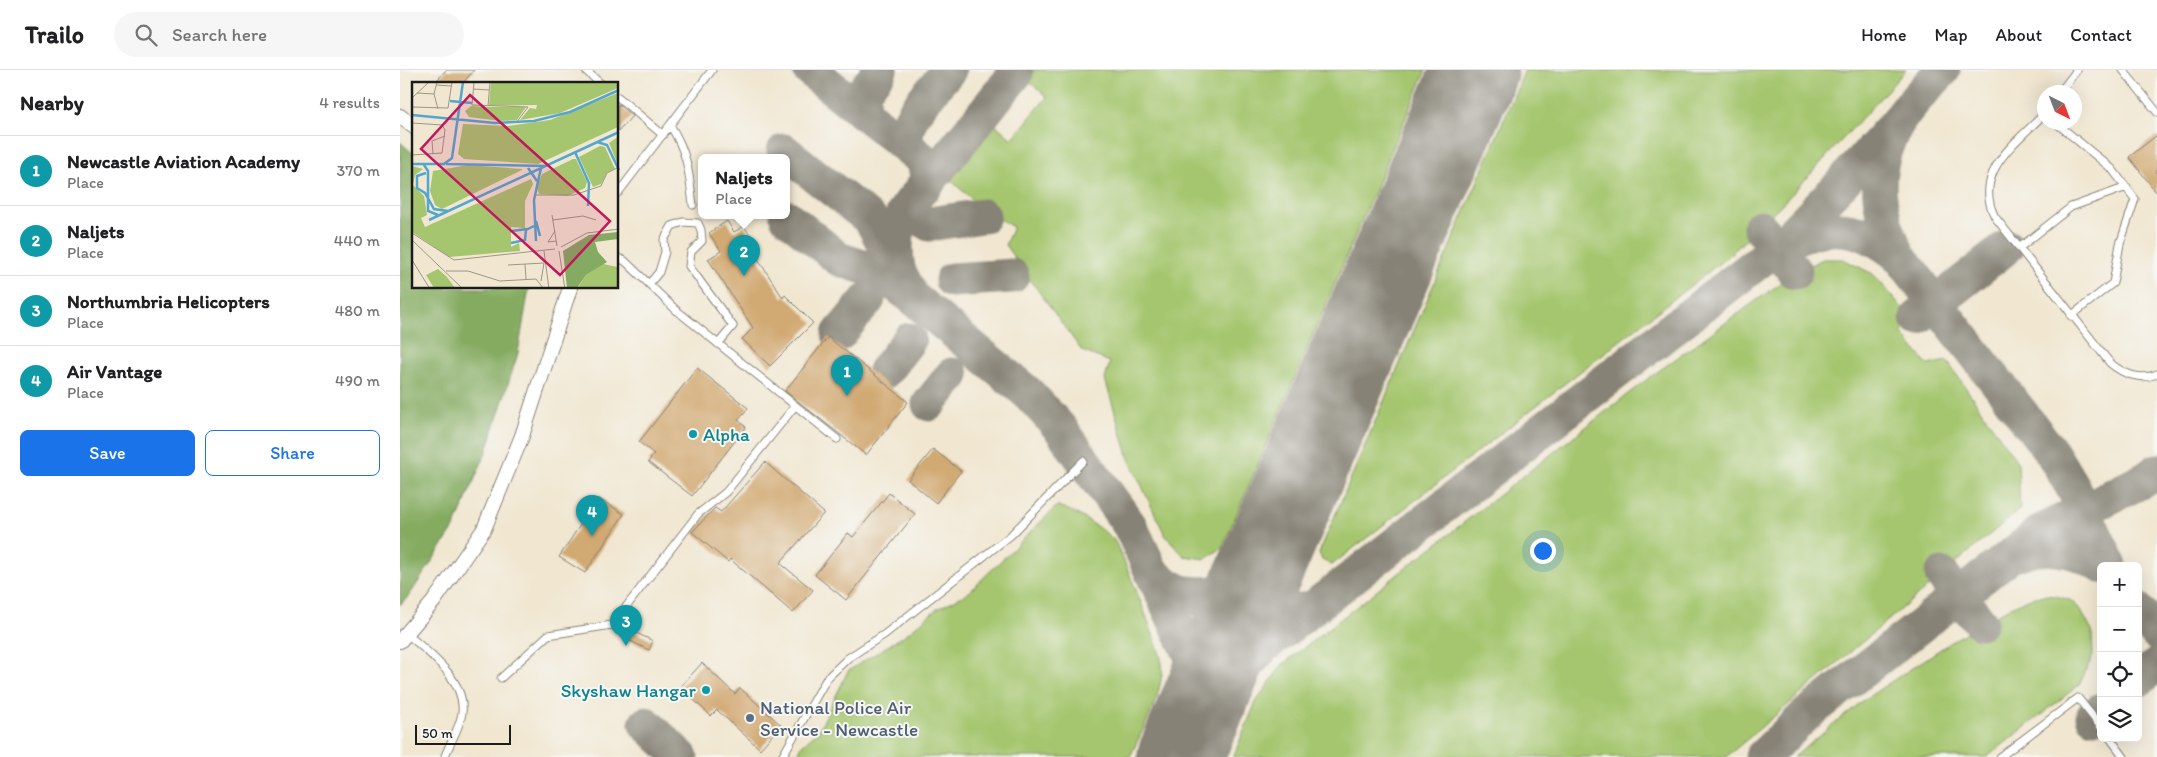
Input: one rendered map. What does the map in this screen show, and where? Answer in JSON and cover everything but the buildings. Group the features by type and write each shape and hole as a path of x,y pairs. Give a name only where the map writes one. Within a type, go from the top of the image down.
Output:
{"street":[{"path":"400,116 412,125"},
{"path":"403,638 434,601 484,529 522,436 570,289"}],"lane":[{"path":"585,70 599,82"},
{"path":"619,191 712,70"},
{"path":"2065,85 2076,70"},
{"path":"2124,70 2157,112"},
{"path":"619,98 663,135"},
{"path":"2037,121 1999,162 1988,183 1988,204 1995,217 2103,356 2116,368 2145,377 2157,374"},
{"path":"670,125 682,143 686,156 693,205"},
{"path":"2065,130 2112,169 2135,199 2120,244 2112,283 2071,316"},
{"path":"2019,248 2071,207 2127,187"},
{"path":"649,284 660,272 665,252 664,240 672,226 683,222 698,223 702,241 691,252 689,266 733,326 718,344"},
{"path":"619,259 676,310 838,439"},
{"path":"501,678 548,635 612,625 698,514 726,492 795,406"},
{"path":"782,757 827,678 848,658 885,634 1011,536 1083,462"},
{"path":"403,638 457,684 462,701 462,715 445,756"},
{"path":"2000,757 2078,698 2097,722"},
{"path":"2113,742 2124,757"}],"green space":[{"path":"1016,70 1426,70 1222,548 1205,559 1184,556 1165,535 1129,459 1105,379 1110,362 1082,351 1005,245 1013,227 984,210 946,176 991,121 1012,139 1047,97"},
{"path":"1525,70 1906,70 1793,193 1730,255 1332,565 1322,560 1319,553"},
{"path":"400,142 412,152 412,289 529,289 518,353 487,450 454,528 409,596 400,605"},
{"path":"1823,259 1843,259 1873,274 1914,321 1901,333 1928,365 1947,361 2018,463 2020,509 1726,757 1233,757 1256,702 1282,665 1642,383 1796,272"},
{"path":"1057,506 1086,519 1113,539 1131,578 1160,654 1162,674 1160,686 1130,757 797,757 802,745 819,730 848,671 905,635 937,609 968,593"},
{"path":"2043,595 2070,600 2080,609 2092,631 2093,656 2079,685 1987,757 1794,757 1865,699 1980,623 2025,600"}],"taxiway":[{"path":"810,70 864,113"},
{"path":"880,70 863,92 864,113 922,159 926,169 925,183 907,207 898,227 896,241 898,268"},
{"path":"910,149 906,139 911,118 949,70"},
{"path":"1943,70 1916,98 1902,116 1885,151 1880,169 1879,186 1881,204 1891,239 1900,257 2052,453 2073,488 2108,562"},
{"path":"924,187 1016,73"},
{"path":"1188,740 1212,701 1264,646 1779,246 1840,185 1903,115"},
{"path":"784,151 788,154"},
{"path":"790,156 871,220 913,298 1029,394 1061,429 1130,526 1190,653 1205,698"},
{"path":"929,224 983,216"},
{"path":"789,219 839,259 878,272 911,296"},
{"path":"1760,227 1795,272"},
{"path":"1785,243 1816,231 1845,229 1859,232 1872,238 1900,257"},
{"path":"1917,318 2007,247"},
{"path":"952,280 1012,276"},
{"path":"839,334 868,299"},
{"path":"885,371 909,340"},
{"path":"929,404 952,375"},
{"path":"1762,757 1806,715 2042,531 2146,479 2157,471"},
{"path":"2011,556 2034,549 2058,549 2080,555 2097,564"},
{"path":"1188,593 1214,593 1232,587 1265,558"},
{"path":"1151,571 1165,583 1181,592 1237,612 1266,615 1296,612 1312,608"},
{"path":"1942,575 1980,622"},
{"path":"2142,615 2157,634"},
{"path":"2142,677 2157,665"},
{"path":"2093,716 2097,713"},
{"path":"646,724 681,757"}],"runway":[{"path":"1180,757 1475,70"}],"place":[{"name":"Naljets","path":"744,276"},
{"name":"Newcastle Aviation Academy","path":"847,396"},
{"name":"Alpha","path":"693,434"},
{"name":"Air Vantage","path":"592,536"},
{"name":"Northumbria Helicopters","path":"626,646"},
{"name":"Skyshaw Hangar","path":"706,690"},
{"name":"National Police Air Service - Newcastle","path":"750,718"}]}
